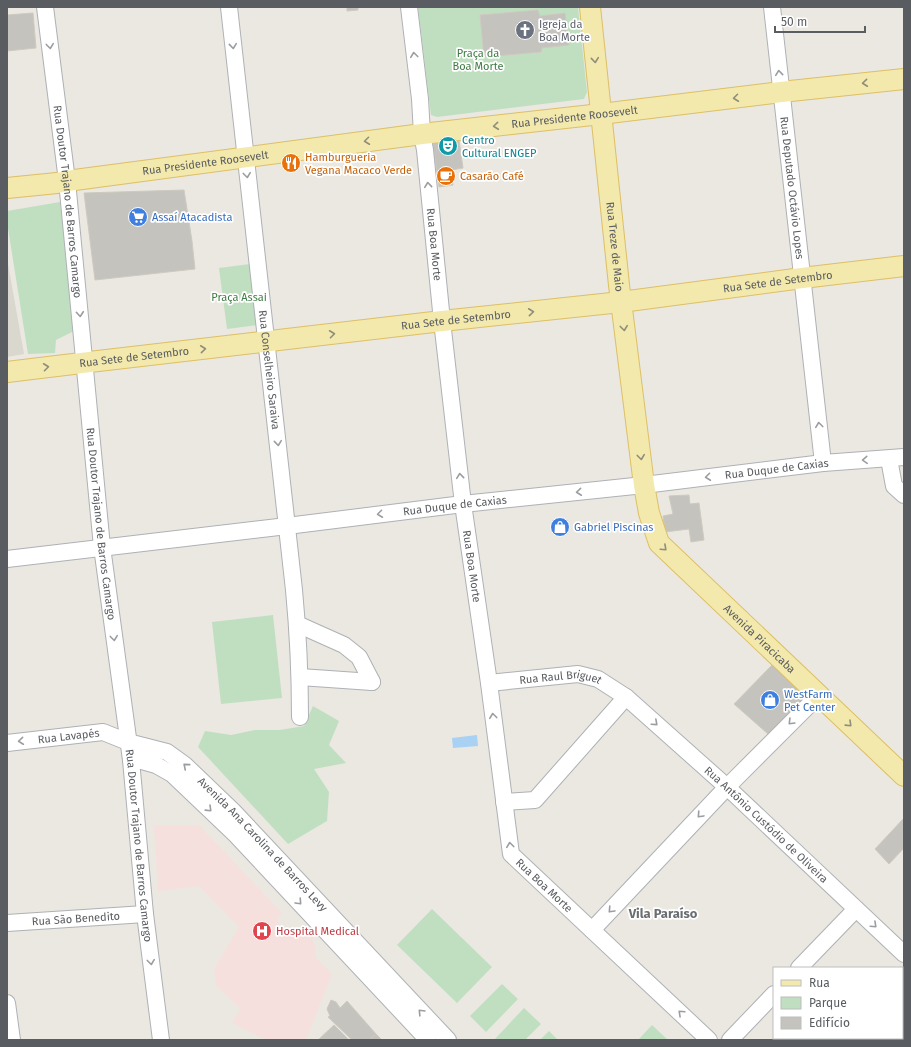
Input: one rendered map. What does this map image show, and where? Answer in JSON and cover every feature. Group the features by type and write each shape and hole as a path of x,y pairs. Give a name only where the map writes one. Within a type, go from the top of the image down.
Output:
{"main road":[{"name":"Rua Treze de Maio","path":"590,7 621,302 644,485"},
{"name":"Rua Presidente Roosevelt","path":"7,188 57,184 67,181 422,134 904,79"},
{"name":"Rua Sete de Setembro","path":"7,372 442,321 621,302 904,266"},
{"name":"Avenida Piracicaba","path":"644,485 649,514 658,543 904,776"}],"street":[{"name":"Rua Doutor Trajano de Barros Camargo","path":"45,7 67,181 102,548 131,760 145,914 161,1040"},
{"name":"Rua Conselheiro Saraiva","path":"229,7 294,590 300,677 300,717"},
{"name":"Rua Boa Morte","path":"409,7 463,504 489,683 511,854 709,1040"},
{"name":"Rua Deputado Octávio Lopes","path":"772,7 823,464"},
{"name":"Rua Duque de Caxias","path":"7,559 463,504 823,464 897,458"},
{"path":"897,458 894,486 904,495"},
{"path":"297,624 344,645 359,657 372,682 300,677"},
{"name":"Rua Raul Briguet","path":"489,683 578,674 598,678 626,697"},
{"path":"592,930 727,787 819,695"},
{"path":"504,802 535,800 626,697"},
{"name":"Rua Antônio Custódio de Oliveira","path":"626,697 727,787 904,954"},
{"name":"Rua Lavapés","path":"7,743 103,732 128,742"},
{"name":"Avenida Ana Carolina de Barros Levy","path":"128,742 167,752 185,765 233,811 448,1040"},
{"name":"Avenida Ana Carolina de Barros Levy","path":"131,760 156,765 172,774 236,835 428,1040"},
{"path":"800,967 856,909"},
{"name":"Rua São Benedito","path":"7,923 145,914"},
{"path":"730,1040 773,995"},
{"path":"7,1002 12,1040"}],"shaded area":[{"path":"7,258 24,354 7,357"},
{"name":"Hospital Medical","path":"154,826 200,826 282,913 277,919 282,927 295,935 303,934 312,939 315,945 316,958 332,974 306,1040 267,1040 232,1023 241,1009 216,985 214,969 239,927 199,886 158,891"}],"green space":[{"name":"Praça da Boa Morte","path":"418,7 578,7 587,92 584,99 437,117 431,115"},
{"path":"60,202 74,331 56,340 55,353 28,354 7,222 7,211"},
{"name":"Praça Assai","path":"250,264 258,325 227,329 219,268"},
{"path":"273,615 282,698 221,704 212,622"},
{"path":"313,706 339,721 329,745 346,763 314,769 329,792 327,821 288,844 198,747 205,731 231,735 255,730 280,730 304,726"},
{"path":"432,909 492,967 457,1003 397,945"},
{"path":"502,984 518,999 486,1032 470,1016"},
{"path":"524,1008 541,1024 525,1040 494,1040"},
{"path":"652,1025 668,1040 638,1040"},
{"path":"549,1031 558,1040 540,1040"}],"water":[{"path":"477,735 478,746 453,748 452,738"}],"building":[{"path":"347,7 358,7 358,10 347,11"},
{"name":"Igreja da Boa Morte","path":"538,10 540,16 565,13 569,45 542,48 541,52 484,57 480,15"},
{"path":"33,13 36,48 7,51 7,15"},
{"path":"459,140 463,168 451,170 453,185 439,187 433,144"},
{"name":"Assaí Atacadista","path":"184,190 195,269 95,280 84,193"},
{"path":"689,495 690,504 699,503 704,540 691,542 689,529 665,532 663,516 673,514 669,496"},
{"name":"WestFarm Pet Center","path":"772,665 807,696 768,734 734,704"},
{"path":"904,818 904,848 889,864 875,849"},
{"path":"331,1000 336,1002 340,1008 347,1001 376,1034 369,1040 352,1040 328,1017 330,1016 327,1009"},
{"path":"334,1025 349,1040 318,1040"},
{"path":"376,1034 382,1040 369,1040"}],"place":[{"name":"Igreja da Boa Morte","path":"525,30"},
{"name":"Centro Cultural ENGEP","path":"448,146"},
{"name":"Hamburgueria Vegana Macaco Verde","path":"291,163"},
{"name":"Casarão Café","path":"446,176"},
{"name":"Assaí Atacadista","path":"138,217"},
{"name":"Gabriel Piscinas","path":"560,527"},
{"name":"WestFarm Pet Center","path":"770,700"},
{"name":"Hospital Medical","path":"262,931"}],"district":[{"name":"Vila Paraíso","path":"663,913"}]}
